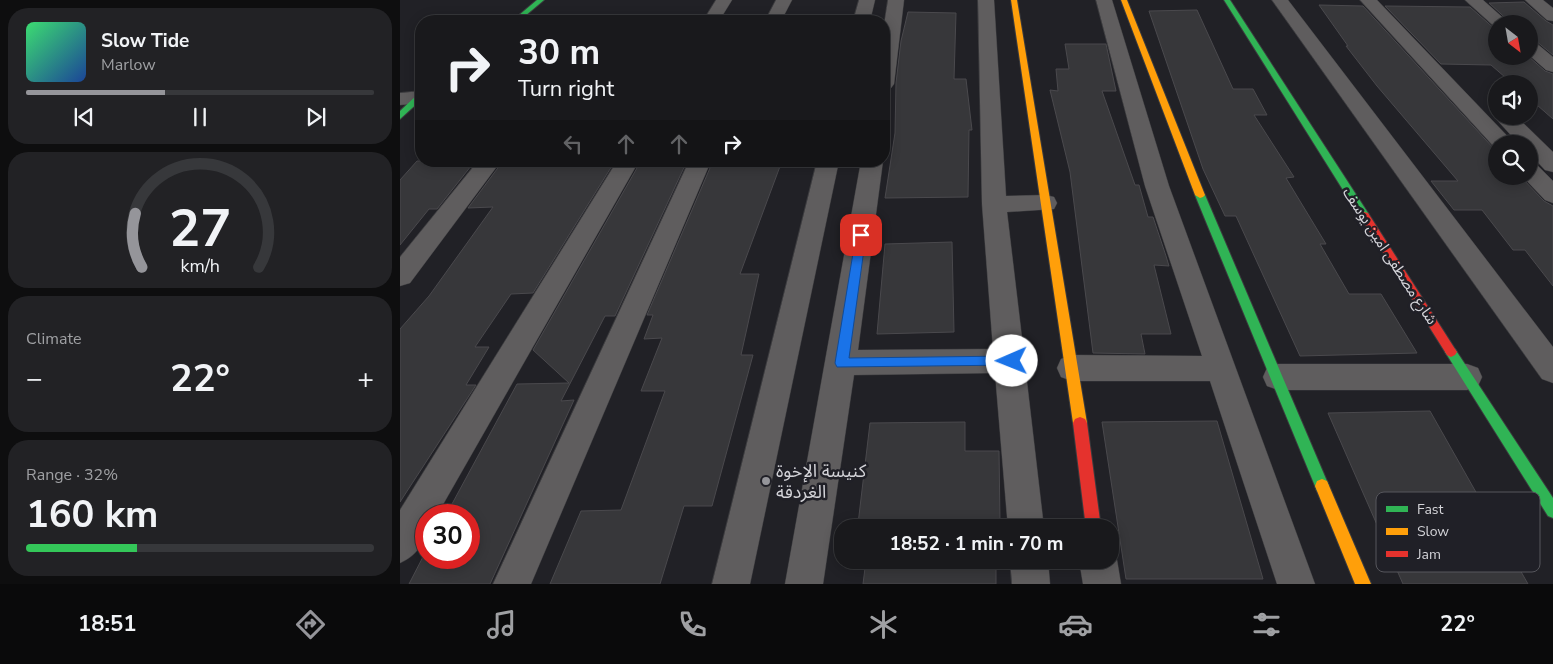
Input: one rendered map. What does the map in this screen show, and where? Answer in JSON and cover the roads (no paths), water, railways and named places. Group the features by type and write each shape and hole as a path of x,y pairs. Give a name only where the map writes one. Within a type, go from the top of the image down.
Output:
{"street":[{"path":"522,15 541,0"},
{"path":"715,15 724,0"},
{"path":"776,15 784,0"},
{"path":"863,15 867,0"},
{"path":"890,42 896,0"},
{"path":"986,0 994,204 1012,361 1025,519"},
{"path":"1014,0 1072,368 1093,519"},
{"path":"1104,0 1157,186 1296,584"},
{"path":"1124,0 1197,187 1363,584"},
{"name":"شارع مصطفى امين يوسف","path":"1227,0 1553,511"},
{"path":"1280,0 1553,370"},
{"path":"1368,0 1495,135"},
{"path":"1390,0 1458,70 1432,68"},
{"path":"1474,0 1492,15"},
{"path":"1533,0 1553,16"},
{"path":"1538,54 1553,66"},
{"path":"400,116 414,97"},
{"path":"1513,125 1553,165"},
{"path":"400,276 485,167"},
{"path":"400,544 624,167"},
{"path":"512,584 568,452 697,167"},
{"path":"732,584 827,167"},
{"path":"804,584 842,363 871,167"},
{"path":"1538,179 1553,195"},
{"path":"1157,186 1197,187"},
{"path":"994,204 1045,203"},
{"path":"842,363 1012,361"},
{"path":"1072,368 1222,369"},
{"path":"1278,377 1467,377"},
{"path":"1030,569 1031,584"},
{"path":"1100,569 1102,584"}],"place":[{"name":"كنيسة الإخوة الغردقة","path":"766,481"}]}
